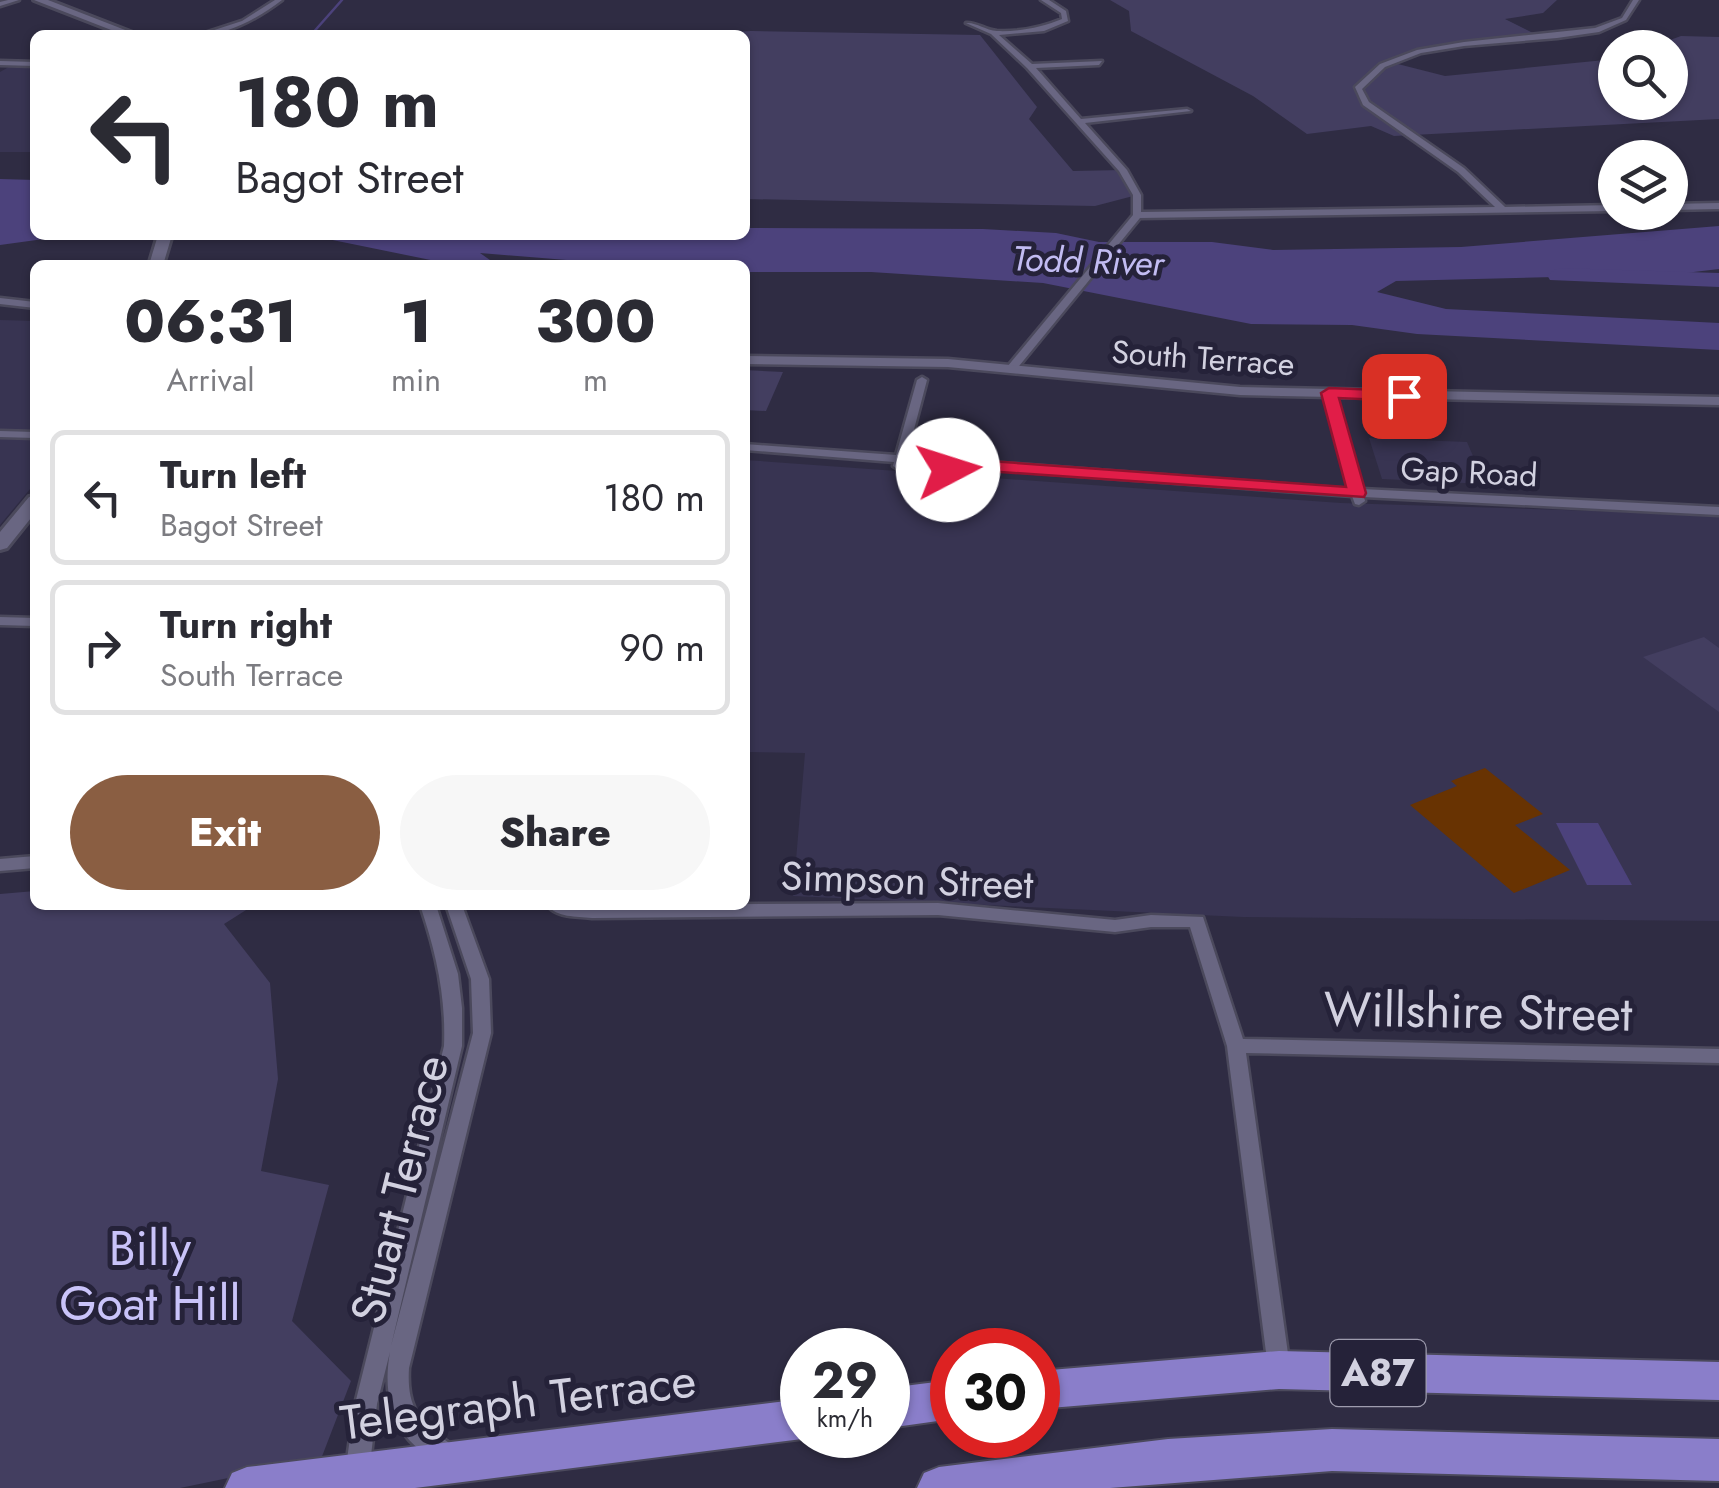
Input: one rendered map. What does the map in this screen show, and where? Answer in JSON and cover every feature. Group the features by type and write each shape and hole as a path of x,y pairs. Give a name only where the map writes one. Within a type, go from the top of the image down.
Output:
{"highway":[{"name":"A87","path":"1060,1388 1279,1370 1719,1381"},
{"name":"Telegraph Terrace","path":"247,1488 360,1480 780,1421"},
{"name":"A87","path":"939,1488 1168,1460 1332,1450 1719,1460"}],"main road":[{"path":"40,0 119,30"},
{"path":"0,524 30,489"},
{"path":"0,544 30,507"}],"street":[{"path":"0,4 16,0"},
{"path":"218,30 244,22 279,0"},
{"path":"993,33 1044,29 1066,20 1064,12 1044,0"},
{"path":"1502,210 1461,170 1366,103 1358,89 1366,75 1390,58 1430,48 1560,36 1602,28 1627,18 1636,0"},
{"path":"969,23 993,33 1030,66 1130,181 1137,195 1137,214 1011,369"},
{"path":"1030,66 1100,63"},
{"path":"0,64 30,64"},
{"path":"1080,121 1187,111"},
{"path":"1688,207 1719,206"},
{"path":"1137,214 1598,208"},
{"path":"0,299 30,301"},
{"name":"South Terrace","path":"750,360 903,362 1186,388 1719,402"},
{"path":"900,463 922,380"},
{"path":"1329,393 1358,497"},
{"path":"0,434 30,435"},
{"name":"Gap Road","path":"750,451 1514,508 1591,506 1719,511"},
{"path":"0,622 30,622"},
{"path":"0,865 30,862"},
{"name":"Simpson Street","path":"571,910 938,909 1115,926 1151,920 1196,921 1236,1046"},
{"name":"Stuart Terrace","path":"360,1480 366,1404 453,1046 454,986 430,910"},
{"name":"Stuart Terrace","path":"456,910 480,979 482,1032 395,1387 397,1404 416,1430 447,1454 469,1462"},
{"path":"1236,1046 1279,1370"},
{"name":"Willshire Street","path":"1236,1046 1719,1056"}],"shaded area":[{"path":"14,64 30,64 30,152 0,152 0,72"},
{"path":"0,320 30,321 30,489 0,525"},
{"path":"1369,438 1467,442 1485,484 1382,479"},
{"path":"750,460 1341,503 1719,515 1719,921 1243,917 793,896 805,753 750,752"}],"green space":[{"path":"1110,0 1557,0 1543,13 1505,19 1543,38 1416,51 1386,61 1445,76 1598,61 1598,120 1688,120 1688,36 1719,37 1719,119 1394,136 1371,126 1307,134 1253,96 1131,31 1129,11"},
{"path":"750,31 980,35 1037,107 1029,119 1073,171 1123,170 1137,195 1095,206 750,199"},
{"path":"750,370 783,372 766,411 750,410"},
{"path":"1704,637 1719,648 1719,712 1643,657"},
{"name":"Billy Goat Hill","path":"30,891 30,910 246,910 224,924 270,983 278,1079 261,1171 329,1185 292,1321 351,1381 321,1459 180,1488 0,1488 0,894"}],"water":[{"path":"0,179 30,180 30,240 36,240 0,245"},
{"path":"1719,226 1719,269 1677,274 1396,281 1377,292 1446,309 1719,323 1719,350 1417,334 1352,325 1251,324 1043,283 871,272 750,272 750,260 566,260 480,253 490,260 430,260 332,240 750,240 750,228 983,229 1056,233 1099,242 1212,242 1273,250 1461,247"},
{"path":"1556,823 1598,823 1632,885 1587,885"}],"building":[{"path":"1485,768 1543,814 1515,825 1570,870 1514,893 1410,805 1457,786 1451,781"}],"waterway":[{"path":"315,30 342,0"},
{"name":"Todd River","path":"1558,275 1719,280"}],"route":[{"path":"948,470 949,463 1357,493 1329,393 1404,396"}]}
